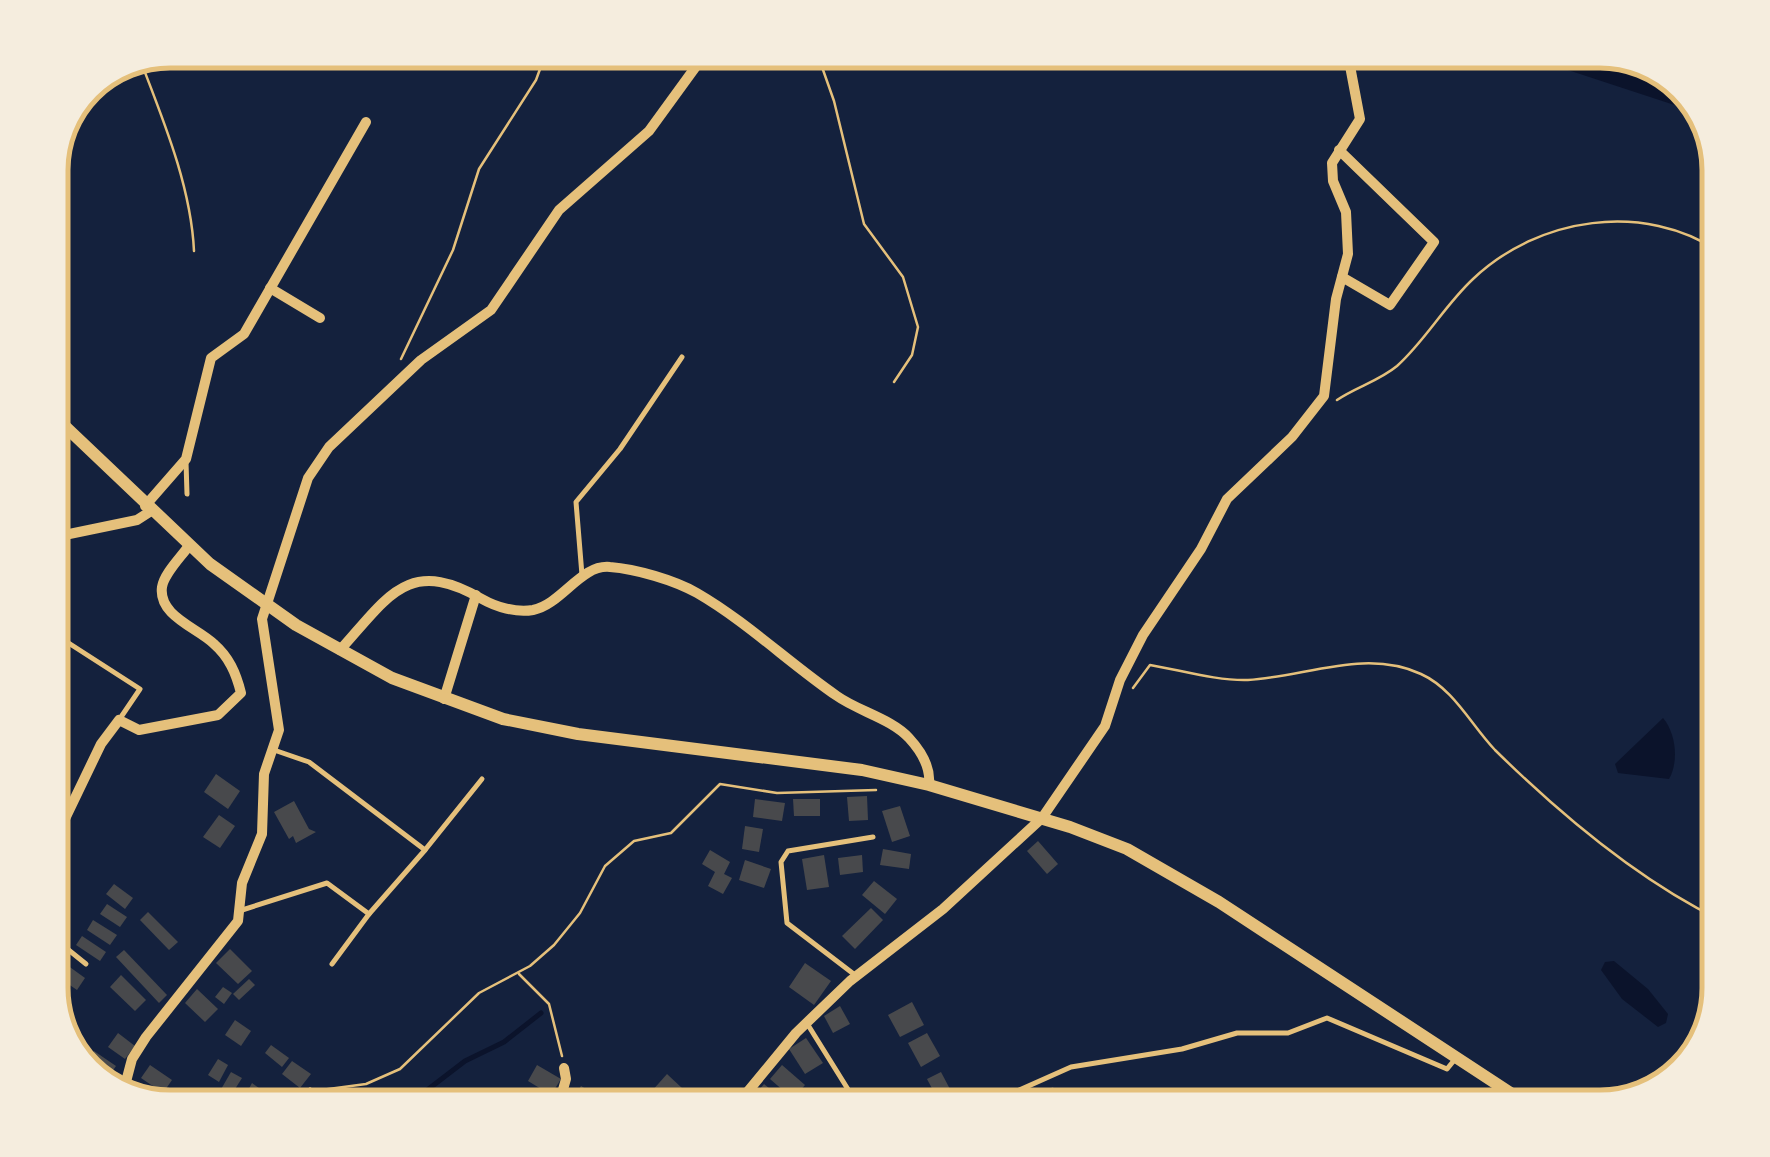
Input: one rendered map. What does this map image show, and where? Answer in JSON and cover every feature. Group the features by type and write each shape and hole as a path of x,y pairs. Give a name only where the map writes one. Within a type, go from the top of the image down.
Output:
{"street":[{"path":"126,1080 132,1059 146,1037 238,921 242,883 262,834 260,800 279,730 263,646 266,604 308,478 328,447 394,386 440,345 490,310 559,210 649,131 697,67"},
{"path":"750,1090 807,1023 955,898 1042,818 1104,726 1120,680 1143,635 1201,548 1213,520 1243,479 1292,437 1324,396 1348,254 1346,212 1333,181 1332,163 1360,119 1350,67"},
{"path":"68,534 136,520 186,459 211,358 244,334 366,122"},
{"path":"1339,150 1434,242 1390,305 1342,277"},
{"path":"270,288 320,318"},
{"path":"68,430 188,546 266,604 392,678 503,719 578,734 824,764 929,784 1127,849 1219,902 1507,1090"},
{"path":"68,813 101,744 119,720 139,730 218,715 241,692 230,661 213,642 176,618 162,598 162,584 188,546"},
{"path":"340,650 392,592 410,582 445,580 511,610 532,610 590,570 606,566 693,590 839,697 907,735 930,771 929,784"},
{"path":"444,699 476,595"},
{"path":"563,1090 564,1068"}],"lane":[{"path":"583,578 576,502 620,449 682,357"},
{"path":"186,459 187,494"},
{"path":"68,643 140,689 119,720"},
{"path":"274,750 309,762 426,850"},
{"path":"332,964 482,779"},
{"path":"858,976 787,923 781,862 788,851 873,837"},
{"path":"239,911 327,883 369,914"},
{"path":"68,950 86,964"},
{"path":"1019,1090 1071,1067 1182,1049 1237,1033 1288,1033 1328,1018 1447,1070 1457,1056"},
{"path":"807,1023 848,1090"}],"path":[{"path":"394,386 405,346 453,250 480,169 541,67"},
{"path":"822,67 864,224 903,277 918,326 912,356 894,382"},
{"path":"144,71 169,136 193,227 194,252"},
{"path":"1332,403 1398,364 1474,277 1510,251 1558,228 1631,222 1668,227 1702,243"},
{"path":"1128,695 1150,665 1245,680 1373,664 1420,673 1440,686 1494,748 1563,812 1628,862 1702,909"},
{"path":"310,1090 366,1084 400,1068 479,994 542,957 571,927 605,866 634,841 671,833 720,784 776,793 885,790"},
{"path":"518,973 549,1004 564,1068"}],"water":[{"path":"1663,718 1675,748 1669,779 1618,773 1615,764"},
{"path":"1614,961 1648,989 1668,1014 1666,1023 1658,1027 1622,999 1601,970 1605,962"}],"building":[{"path":"216,774 240,791 228,809 204,792"},
{"path":"867,796 868,820 849,821 847,797"},
{"path":"755,799 785,803 782,821 753,817"},
{"path":"793,799 820,799 820,816 794,816"},
{"path":"294,801 309,829 316,832 296,843 293,836 289,839 274,812"},
{"path":"900,806 910,836 892,842 882,811"},
{"path":"219,815 235,826 220,848 203,837"},
{"path":"745,826 763,829 759,852 742,849"},
{"path":"1038,841 1058,864 1047,874 1027,851"},
{"path":"883,849 911,854 909,869 880,865"},
{"path":"710,850 730,862 724,874 732,878 723,894 708,886 715,872 702,864"},
{"path":"824,855 829,887 807,890 802,859"},
{"path":"862,855 863,872 840,875 838,858"},
{"path":"745,860 771,869 764,888 739,880"},
{"path":"874,881 897,899 885,914 862,895"},
{"path":"114,884 133,898 125,909 106,894"},
{"path":"107,904 127,917 120,927 100,914"},
{"path":"871,908 883,920 855,949 842,936"},
{"path":"148,912 178,942 169,950 140,920"},
{"path":"93,920 117,935 110,945 87,930"},
{"path":"82,936 106,952 100,961 76,945"},
{"path":"230,949 252,971 238,984 216,963"},
{"path":"124,950 167,995 159,1003 116,957"},
{"path":"805,963 831,981 814,1005 789,987"},
{"path":"68,966 85,978 77,990 68,984"},
{"path":"121,975 146,1000 135,1011 110,987"},
{"path":"249,979 255,985 239,1000 233,994"},
{"path":"223,987 232,993 224,1004 215,997"},
{"path":"197,989 218,1009 205,1022 185,1003"},
{"path":"912,1002 924,1025 900,1037 888,1015"},
{"path":"840,1006 850,1024 833,1033 824,1016"},
{"path":"235,1020 251,1031 241,1046 225,1035"},
{"path":"118,1033 135,1046 125,1059 108,1047"},
{"path":"927,1033 940,1056 921,1067 908,1043"},
{"path":"806,1038 823,1063 805,1074 789,1049"},
{"path":"271,1045 289,1058 282,1067 265,1053"},
{"path":"94,1051 116,1066 112,1071 92,1054"},
{"path":"218,1059 228,1065 219,1082 208,1075"},
{"path":"292,1061 311,1074 300,1088 282,1074"},
{"path":"150,1065 172,1080 165,1090 141,1078"},
{"path":"537,1065 561,1079 554,1090 543,1090 528,1081"},
{"path":"782,1065 805,1085 801,1090 783,1090 770,1079"},
{"path":"231,1072 242,1078 234,1090 221,1090"},
{"path":"941,1072 950,1090 933,1090 927,1079"},
{"path":"667,1074 683,1089 682,1090 653,1090"}],"waterway":[{"path":"1609,68 1650,81"},
{"path":"427,1090 465,1061 504,1042 541,1013"}]}
